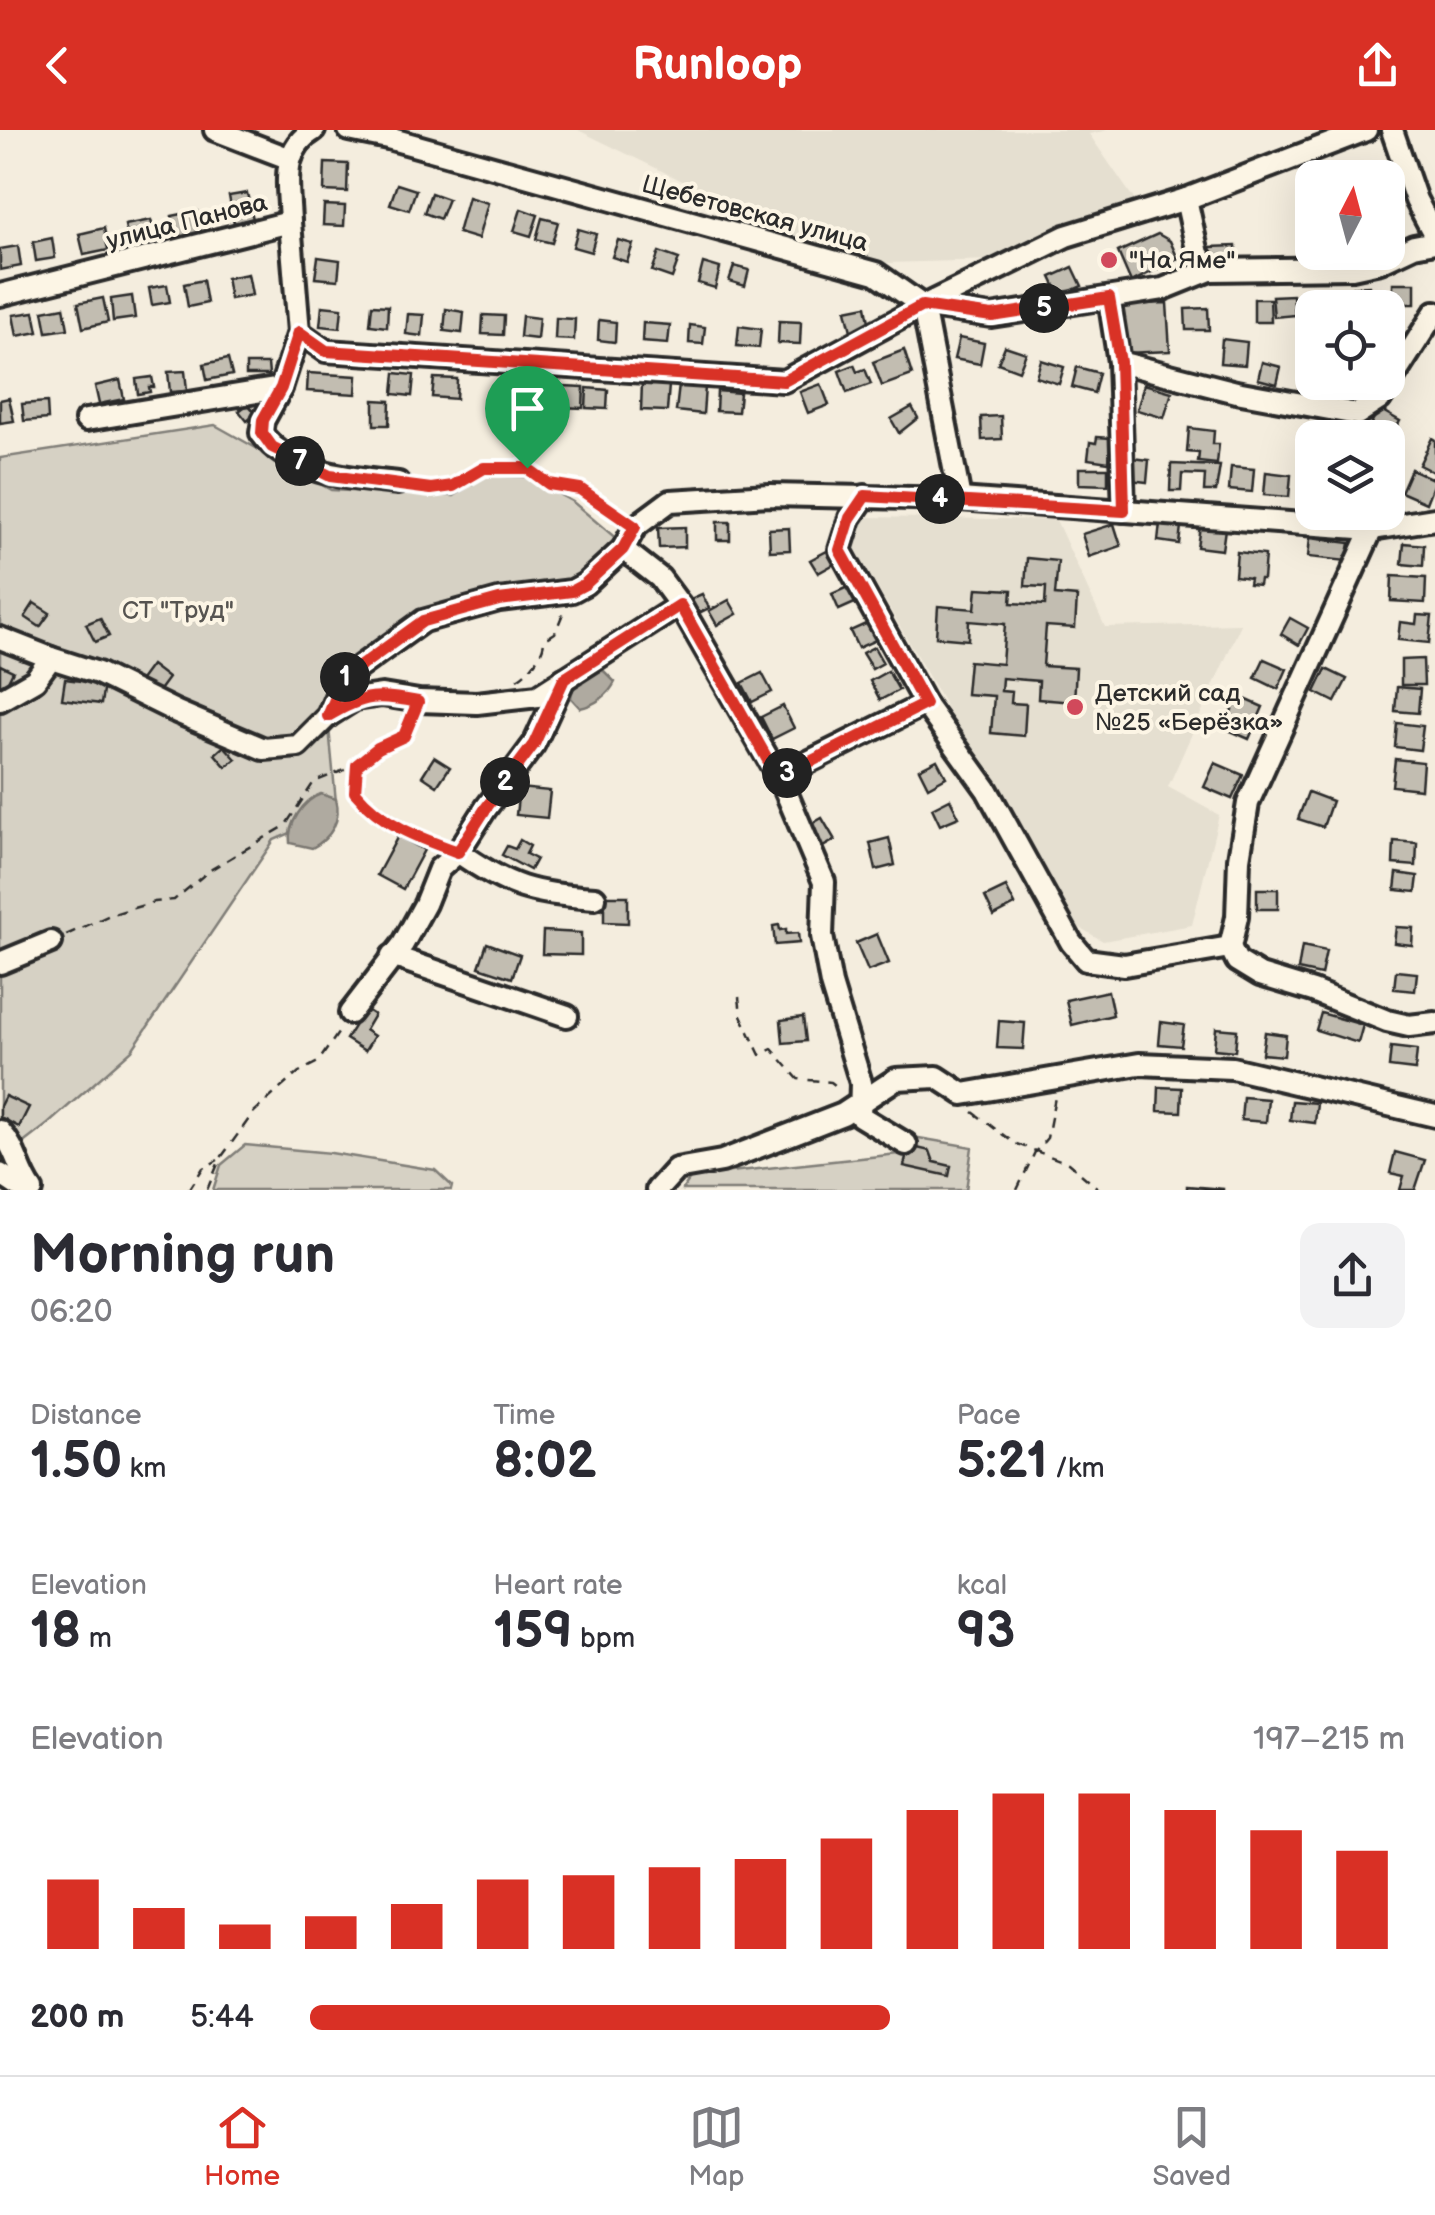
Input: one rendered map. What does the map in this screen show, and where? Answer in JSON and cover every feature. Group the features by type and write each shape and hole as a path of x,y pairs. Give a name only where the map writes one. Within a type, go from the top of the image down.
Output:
{"street":[{"path":"215,130 288,158"},
{"path":"290,222 288,158 299,139 314,130"},
{"name":"Щебетовская улица","path":"349,130 876,274 922,306 992,316 1163,289 1210,270 1352,268 1380,262 1435,239"},
{"path":"398,482 330,476 272,447 262,433 263,420 281,388 299,332 326,351 784,381 922,306 1066,236 1186,199 1366,130"},
{"path":"1392,130 1416,200 1435,239"},
{"path":"1186,199 1198,254 1210,270"},
{"name":"улица Панова","path":"0,296 290,222 299,332"},
{"path":"1109,298 1120,362 1124,511"},
{"path":"922,306 960,499"},
{"path":"1120,362 1236,392 1357,414 1380,399 1435,312"},
{"path":"86,420 281,388"},
{"path":"328,716 344,678 423,621 499,600 572,591 623,549 635,527 670,501 770,495 960,499 1295,523"},
{"path":"865,496 850,518 840,550 925,704 987,790 1071,942 1086,960 1124,965 1230,947"},
{"path":"1405,524 1435,520"},
{"path":"1371,530 1248,804 1239,859 1237,917 1230,947 1237,961 1260,975 1313,991 1386,1021 1409,1026 1435,1023"},
{"path":"623,549 660,578 680,605 778,778 824,882 822,936 831,984 861,1083 860,1116 906,1144"},
{"path":"0,638 98,673 264,749 298,746 328,716 355,699 382,695 418,702 477,703 538,696 680,605"},
{"path":"0,700 35,680 51,658"},
{"path":"350,1013 425,904 439,868 458,852 534,744 564,679"},
{"path":"778,778 925,704"},
{"path":"458,852 495,878 540,894 594,898"},
{"path":"0,963 52,942"},
{"path":"392,956 568,1016"},
{"path":"657,1190 676,1169 722,1161 843,1114 896,1079 938,1077 963,1094 1140,1064 1232,1068 1435,1116"},
{"path":"0,1131 17,1153 32,1190"},
{"path":"0,1174 24,1190"}],"path":[{"path":"398,482 431,489 453,486 484,468 527,468 549,484 580,489 635,527"},
{"path":"509,684 526,674 544,648 544,640 555,634 572,591"},
{"path":"52,942 110,915 174,900 210,870 285,826 314,782 357,765 378,748 404,736 418,702"},
{"path":"357,765 355,792 365,804 404,833 458,852"},
{"path":"739,997 741,1015 760,1055 772,1049 798,1079 831,1082 858,1103"},
{"path":"207,1190 220,1159 254,1112 299,1072 318,1062 350,1013"},
{"path":"1018,1190 1035,1152 1047,1138 1059,1076"},
{"path":"963,1094 975,1116 1014,1143 1068,1163 1100,1190"},
{"path":"189,1190 202,1168 220,1159"}],"shaded area":[{"path":"578,130 1108,130 1089,134 1138,205 995,260 884,263 793,235"},
{"name":"Детский сад №25 «Берёзка»","path":"863,517 1056,520 1105,627 1241,624 1168,787 1219,815 1192,925 1103,941 1070,922 853,545"},
{"path":"597,671 604,671 615,682 601,699 580,708 571,698 574,688"},
{"path":"321,794 336,799 333,828 312,848 290,843 298,814"}],"green space":[{"name":"СТ \"Труд\"","path":"215,425 331,490 454,496 485,475 527,477 573,502 618,540 573,579 433,609 373,642 327,706 337,813 274,840 132,1050 0,1161 0,458"},
{"path":"907,1136 972,1147 966,1190 682,1190 692,1176 898,1154"},
{"path":"245,1145 331,1153 435,1170 452,1186 451,1190 213,1190 221,1165"}],"building":[{"path":"325,163 348,164 347,192 324,191"},
{"path":"397,184 416,190 409,210 390,204"},
{"path":"247,193 253,219 234,223 229,196"},
{"path":"431,193 448,199 440,219 424,213"},
{"path":"468,197 488,203 478,239 458,233"},
{"path":"324,205 345,206 344,226 323,225"},
{"path":"521,209 538,215 531,236 514,231"},
{"path":"197,211 201,234 176,238 172,216"},
{"path":"542,218 558,222 552,243 536,239"},
{"path":"151,220 156,241 129,247 125,225"},
{"path":"104,228 108,250 84,255 79,234"},
{"path":"578,229 596,234 591,252 573,247"},
{"path":"1158,234 1170,241 1178,259 1131,282 1118,252"},
{"path":"52,238 55,258 36,261 33,242"},
{"path":"618,240 633,244 627,262 612,257"},
{"path":"18,246 21,266 0,270 0,249"},
{"path":"1236,246 1237,260 1211,262 1210,247"},
{"path":"659,252 679,259 672,278 652,271"},
{"path":"318,257 340,260 338,280 315,278"},
{"path":"703,263 720,268 715,288 698,283"},
{"path":"734,266 749,270 745,286 729,281"},
{"path":"1073,267 1082,286 1060,296 1051,277"},
{"path":"248,274 252,295 230,299 226,278"},
{"path":"203,280 207,303 188,307 184,284"},
{"path":"1393,283 1415,283 1415,304 1405,304 1405,290 1393,290"},
{"path":"167,285 170,302 152,305 149,288"},
{"path":"1293,295 1295,315 1274,317 1272,296"},
{"path":"132,296 135,318 113,321 111,299"},
{"path":"103,298 108,322 83,328 78,303"},
{"path":"1254,299 1270,299 1271,322 1254,322"},
{"path":"1167,303 1170,351 1125,353 1122,305"},
{"path":"372,305 388,306 387,327 370,325"},
{"path":"322,306 342,308 340,328 320,326"},
{"path":"866,306 870,327 851,331 846,310"},
{"path":"64,307 68,329 47,332 43,311"},
{"path":"1208,308 1209,330 1186,330 1185,309"},
{"path":"446,309 464,312 462,333 444,331"},
{"path":"34,312 38,332 17,336 13,315"},
{"path":"408,314 424,315 422,336 406,334"},
{"path":"483,315 504,316 503,335 482,334"},
{"path":"522,316 539,318 537,339 520,337"},
{"path":"556,318 575,319 574,340 555,339"},
{"path":"599,320 616,322 615,342 598,340"},
{"path":"779,321 801,322 800,344 778,343"},
{"path":"643,323 670,325 668,344 642,342"},
{"path":"690,325 705,327 703,344 689,343"},
{"path":"739,326 761,329 759,348 737,346"},
{"path":"959,338 984,343 980,364 954,359"},
{"path":"1222,339 1247,342 1245,365 1220,363"},
{"path":"1005,346 1026,353 1019,371 998,363"},
{"path":"904,350 912,375 882,386 873,362"},
{"path":"228,359 232,375 207,380 204,364"},
{"path":"1041,360 1064,367 1059,384 1036,377"},
{"path":"1262,362 1281,367 1277,384 1258,379"},
{"path":"246,364 268,364 269,375 246,375"},
{"path":"854,365 857,372 865,369 871,384 847,393 839,371"},
{"path":"1077,367 1099,373 1094,393 1072,387"},
{"path":"185,371 187,391 170,392 168,372"},
{"path":"308,373 357,376 356,394 307,391"},
{"path":"395,373 414,375 412,396 393,394"},
{"path":"152,377 154,387 149,387 150,392 138,394 136,379"},
{"path":"505,377 535,381 533,398 502,394"},
{"path":"434,378 457,379 456,399 432,397"},
{"path":"120,380 124,399 99,404 95,386"},
{"path":"642,383 669,385 667,411 641,410"},
{"path":"821,384 829,405 808,413 800,392"},
{"path":"1144,384 1172,392 1164,418 1137,410"},
{"path":"679,385 705,387 703,414 676,411"},
{"path":"562,386 584,387 583,408 560,407"},
{"path":"587,388 608,390 607,409 586,408"},
{"path":"717,391 740,393 738,412 716,411"},
{"path":"9,398 14,421 0,423 0,400"},
{"path":"374,400 390,401 389,425 374,425"},
{"path":"47,402 48,419 24,421 22,404"},
{"path":"248,404 256,414 247,421 239,411"},
{"path":"912,407 918,418 899,433 891,419"},
{"path":"1379,409 1398,420 1373,420"},
{"path":"1001,416 1002,439 982,440 981,417"},
{"path":"1189,428 1214,431 1213,444 1219,444 1217,464 1198,462 1199,453 1187,452"},
{"path":"1097,437 1111,438 1109,462 1088,459 1090,442 1096,443"},
{"path":"1432,438 1435,440 1435,473 1419,465"},
{"path":"1132,458 1149,460 1147,482 1130,480"},
{"path":"1171,464 1220,466 1216,491 1204,491 1205,475 1182,474 1181,491 1170,491"},
{"path":"1231,467 1254,469 1252,492 1229,490"},
{"path":"1079,468 1108,468 1108,485 1079,484"},
{"path":"1411,469 1435,480 1426,503 1405,494"},
{"path":"1266,472 1291,475 1289,497 1264,495"},
{"path":"717,522 730,522 730,540 717,540"},
{"path":"1160,523 1181,526 1179,544 1158,541"},
{"path":"1114,524 1121,546 1089,557 1082,534"},
{"path":"1200,526 1225,529 1222,550 1197,547"},
{"path":"685,527 685,547 659,548 658,528"},
{"path":"789,528 790,550 770,551 769,529"},
{"path":"1310,538 1350,543 1347,561 1308,557"},
{"path":"1404,543 1424,545 1423,566 1402,564"},
{"path":"829,550 836,563 818,573 810,560"},
{"path":"1237,552 1265,555 1259,585 1249,584 1250,578 1235,576"},
{"path":"1027,558 1058,561 1055,595 1077,597 1075,628 1046,626 1043,666 1076,668 1074,702 1038,699 1039,681 1002,678 1001,691 1012,692 1011,703 1026,704 1024,736 991,733 994,696 966,694 969,661 1002,664 1005,624 969,621 968,640 936,637 938,606 975,609 977,588 1012,590 1011,603 1045,605 1046,587 1025,586"},
{"path":"1392,576 1426,578 1425,603 1391,601"},
{"path":"850,586 857,602 839,610 832,594"},
{"path":"702,594 709,608 691,617 684,602"},
{"path":"729,600 737,614 717,625 709,611"},
{"path":"34,603 50,613 40,627 25,617"},
{"path":"1417,615 1432,616 1429,643 1398,640 1400,622 1416,624"},
{"path":"100,618 109,636 95,642 86,624"},
{"path":"1290,618 1308,628 1299,645 1281,634"},
{"path":"868,623 876,640 858,648 850,631"},
{"path":"874,647 883,663 872,669 862,653"},
{"path":"1264,659 1287,669 1278,689 1255,678"},
{"path":"1423,659 1424,685 1401,685 1401,660"},
{"path":"0,665 13,671 3,691 0,689"},
{"path":"151,665 168,678 157,693 140,680"},
{"path":"1326,669 1347,679 1335,702 1315,692"},
{"path":"888,671 899,690 880,700 870,681"},
{"path":"762,673 772,692 752,702 742,683"},
{"path":"65,679 104,684 101,704 62,699"},
{"path":"1397,687 1420,689 1418,713 1395,711"},
{"path":"1238,696 1263,707 1249,739 1224,728"},
{"path":"783,706 794,728 772,739 761,717"},
{"path":"1397,723 1423,726 1420,750 1395,747"},
{"path":"224,746 236,759 226,767 215,754"},
{"path":"434,757 450,767 437,786 422,776"},
{"path":"1395,759 1423,762 1421,789 1392,786"},
{"path":"937,760 946,777 928,787 919,769"},
{"path":"1215,763 1243,775 1232,799 1204,787"},
{"path":"519,788 550,791 547,818 516,815"},
{"path":"1308,792 1332,801 1323,827 1298,819"},
{"path":"950,799 959,817 940,825 932,808"},
{"path":"822,818 835,840 821,848 808,826"},
{"path":"398,836 424,850 403,889 377,875"},
{"path":"889,838 895,865 876,870 870,843"},
{"path":"520,840 530,846 526,854 536,859 530,870 502,855 507,846 515,849"},
{"path":"1394,841 1417,843 1416,866 1393,864"},
{"path":"1397,873 1418,876 1416,892 1395,890"},
{"path":"1006,887 1015,905 994,916 985,897"},
{"path":"1257,889 1278,889 1278,909 1257,909"},
{"path":"604,896 628,896 628,923 604,922"},
{"path":"779,925 780,930 786,929 786,934 798,933 799,943 775,945 773,926"},
{"path":"1396,927 1413,928 1412,945 1394,943"},
{"path":"543,931 581,933 581,955 542,954"},
{"path":"877,934 889,963 868,971 856,943"},
{"path":"487,943 520,955 512,978 479,967"},
{"path":"1302,946 1326,951 1321,975 1298,970"},
{"path":"1396,971 1417,973 1415,991 1394,989"},
{"path":"1108,991 1113,1015 1072,1025 1066,1000"},
{"path":"365,1009 374,1015 365,1030 374,1036 365,1051 346,1039"},
{"path":"1321,1013 1363,1025 1358,1043 1316,1030"},
{"path":"803,1017 806,1041 783,1043 781,1020"},
{"path":"999,1021 1025,1023 1023,1049 997,1048"},
{"path":"1161,1022 1184,1025 1181,1046 1159,1044"},
{"path":"1216,1028 1237,1030 1235,1051 1214,1049"},
{"path":"1265,1032 1286,1035 1284,1056 1262,1054"},
{"path":"1391,1047 1417,1050 1415,1070 1389,1067"},
{"path":"1159,1087 1182,1088 1181,1112 1158,1111"},
{"path":"5,1096 29,1107 19,1127 0,1117"},
{"path":"1243,1097 1268,1099 1266,1122 1241,1120"},
{"path":"1292,1101 1317,1103 1315,1123 1290,1120"},
{"path":"909,1146 930,1151 934,1162 951,1166 949,1176 904,1166"},
{"path":"1395,1152 1425,1160 1415,1190 1400,1190 1404,1176 1390,1173"},
{"path":"1187,1186 1223,1189 1223,1190 1187,1190"}],"place":[{"name":"\"На Яме\"","path":"1109,260"},
{"name":"Детский сад №25 «Берёзка»","path":"1075,707"}],"route":[{"path":"1109,298 1120,362 1124,511 865,496 850,518 840,550 925,704 778,778 680,605 564,679 534,744 458,852 404,833 355,792 357,765 378,748 404,736 418,702 382,695 355,699 328,716 344,678 423,621 499,600 572,591 623,549 635,527 580,489 549,484 527,468 484,468 453,486 431,489 330,476 272,447 262,433 263,420 281,388 299,332 326,351 784,381 922,306 992,316 1109,298"}]}
